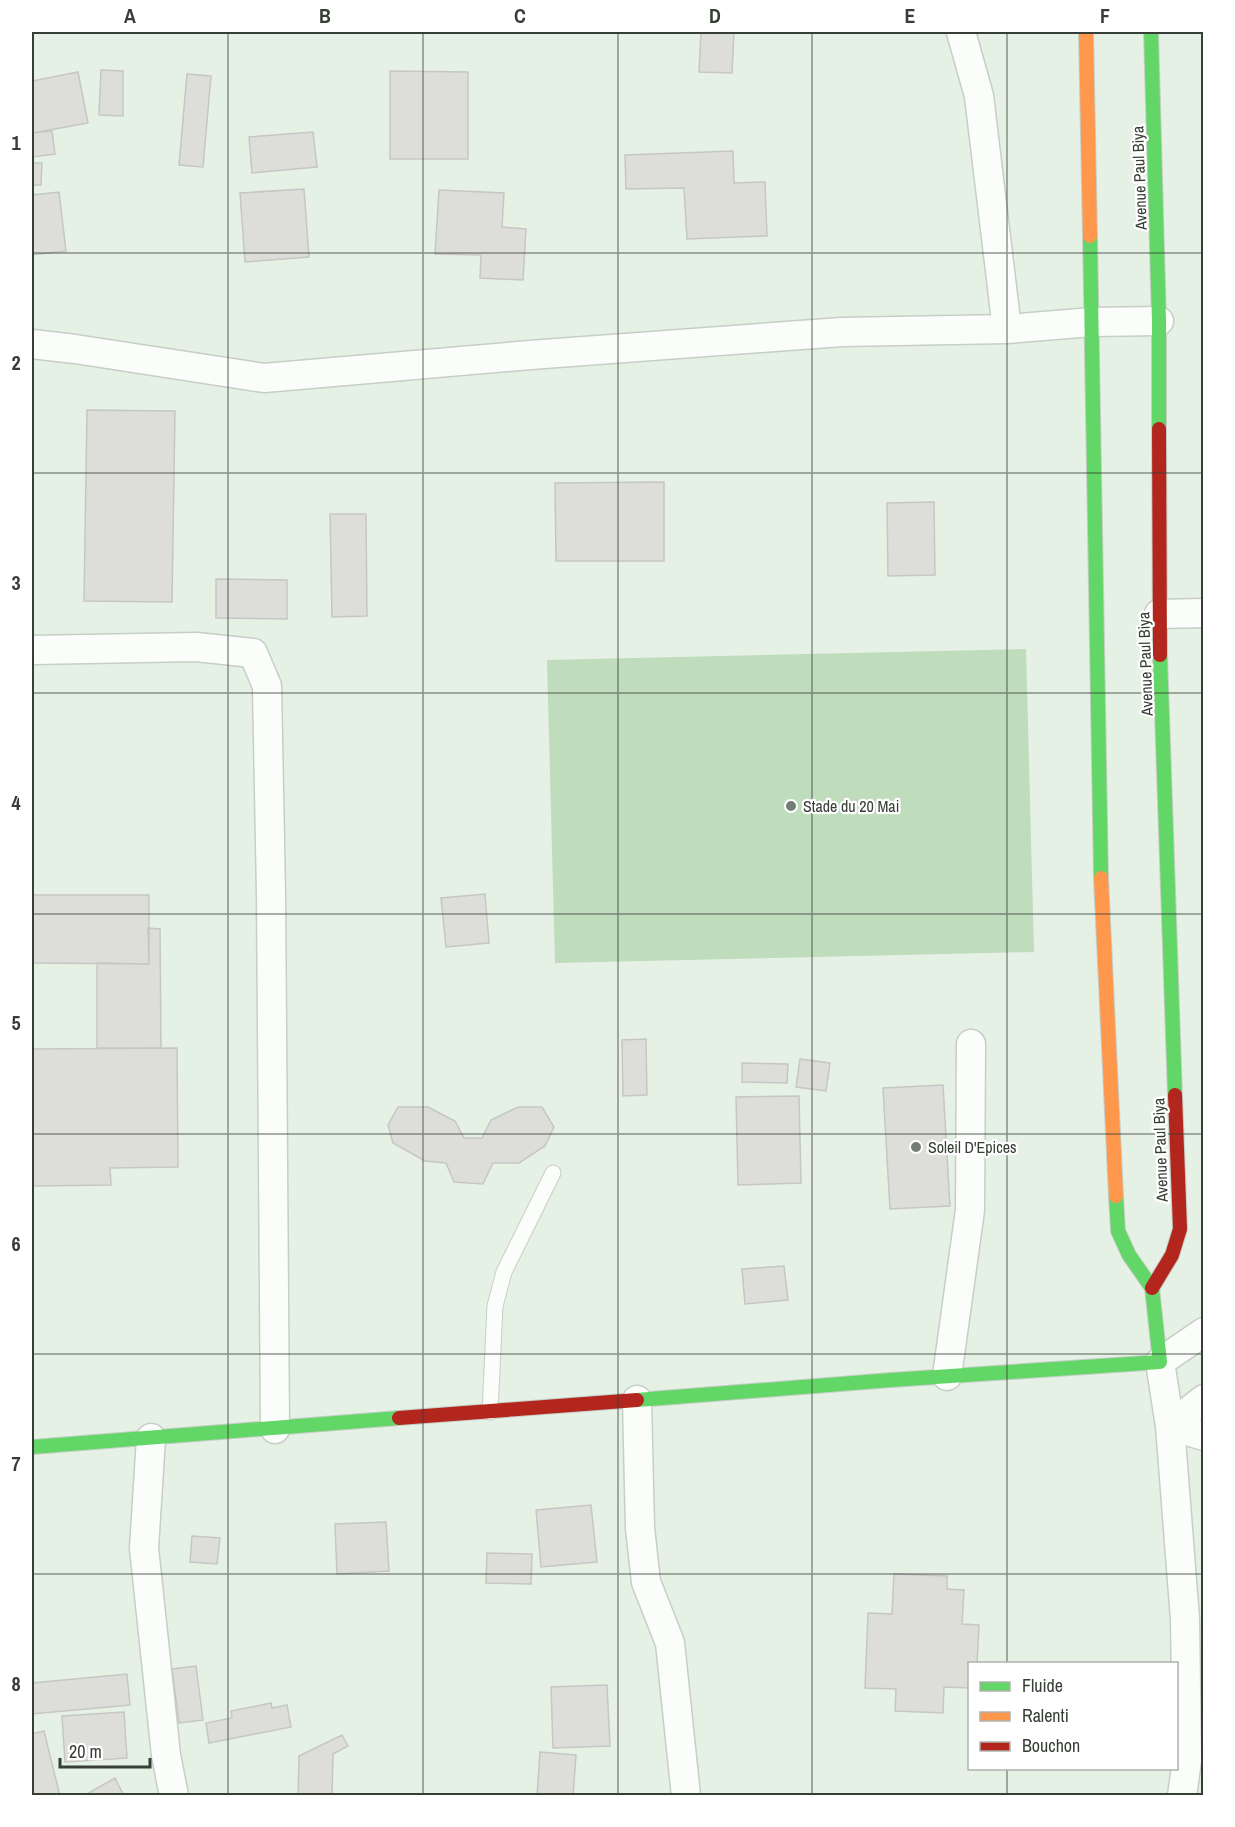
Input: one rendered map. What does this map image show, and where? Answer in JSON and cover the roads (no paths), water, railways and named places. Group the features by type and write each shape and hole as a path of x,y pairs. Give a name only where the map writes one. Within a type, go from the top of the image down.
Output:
{"street":[{"path":"961,32 979,96 1007,329"},
{"path":"1086,32 1101,891 1118,1231 1129,1255 1152,1288 1170,1426 1185,1619 1186,1760 1182,1796"},
{"name":"Avenue Paul Biya","path":"1151,32 1159,321 1159,614 1180,1229 1172,1255 1152,1288"},
{"path":"32,344 264,378 530,355 831,333 1007,329 1092,322 1159,321"},
{"path":"1159,614 1203,613"},
{"path":"32,650 196,647 253,653 267,686 275,1429"},
{"path":"947,1376 970,1210 971,1044"},
{"path":"32,1447 947,1376 1160,1362 1203,1332"},
{"path":"1170,1426 1203,1399"},
{"path":"637,1400 640,1528 646,1582 670,1643 686,1796"},
{"path":"1170,1426 1203,1436"},
{"path":"151,1438 144,1548 166,1755 174,1796"}],"lane":[{"path":"490,1412 495,1306 504,1272 553,1173"}],"place":[{"name":"Stade du 20 Mai","path":"791,806"},
{"name":"Soleil D'Epices","path":"916,1147"}]}
